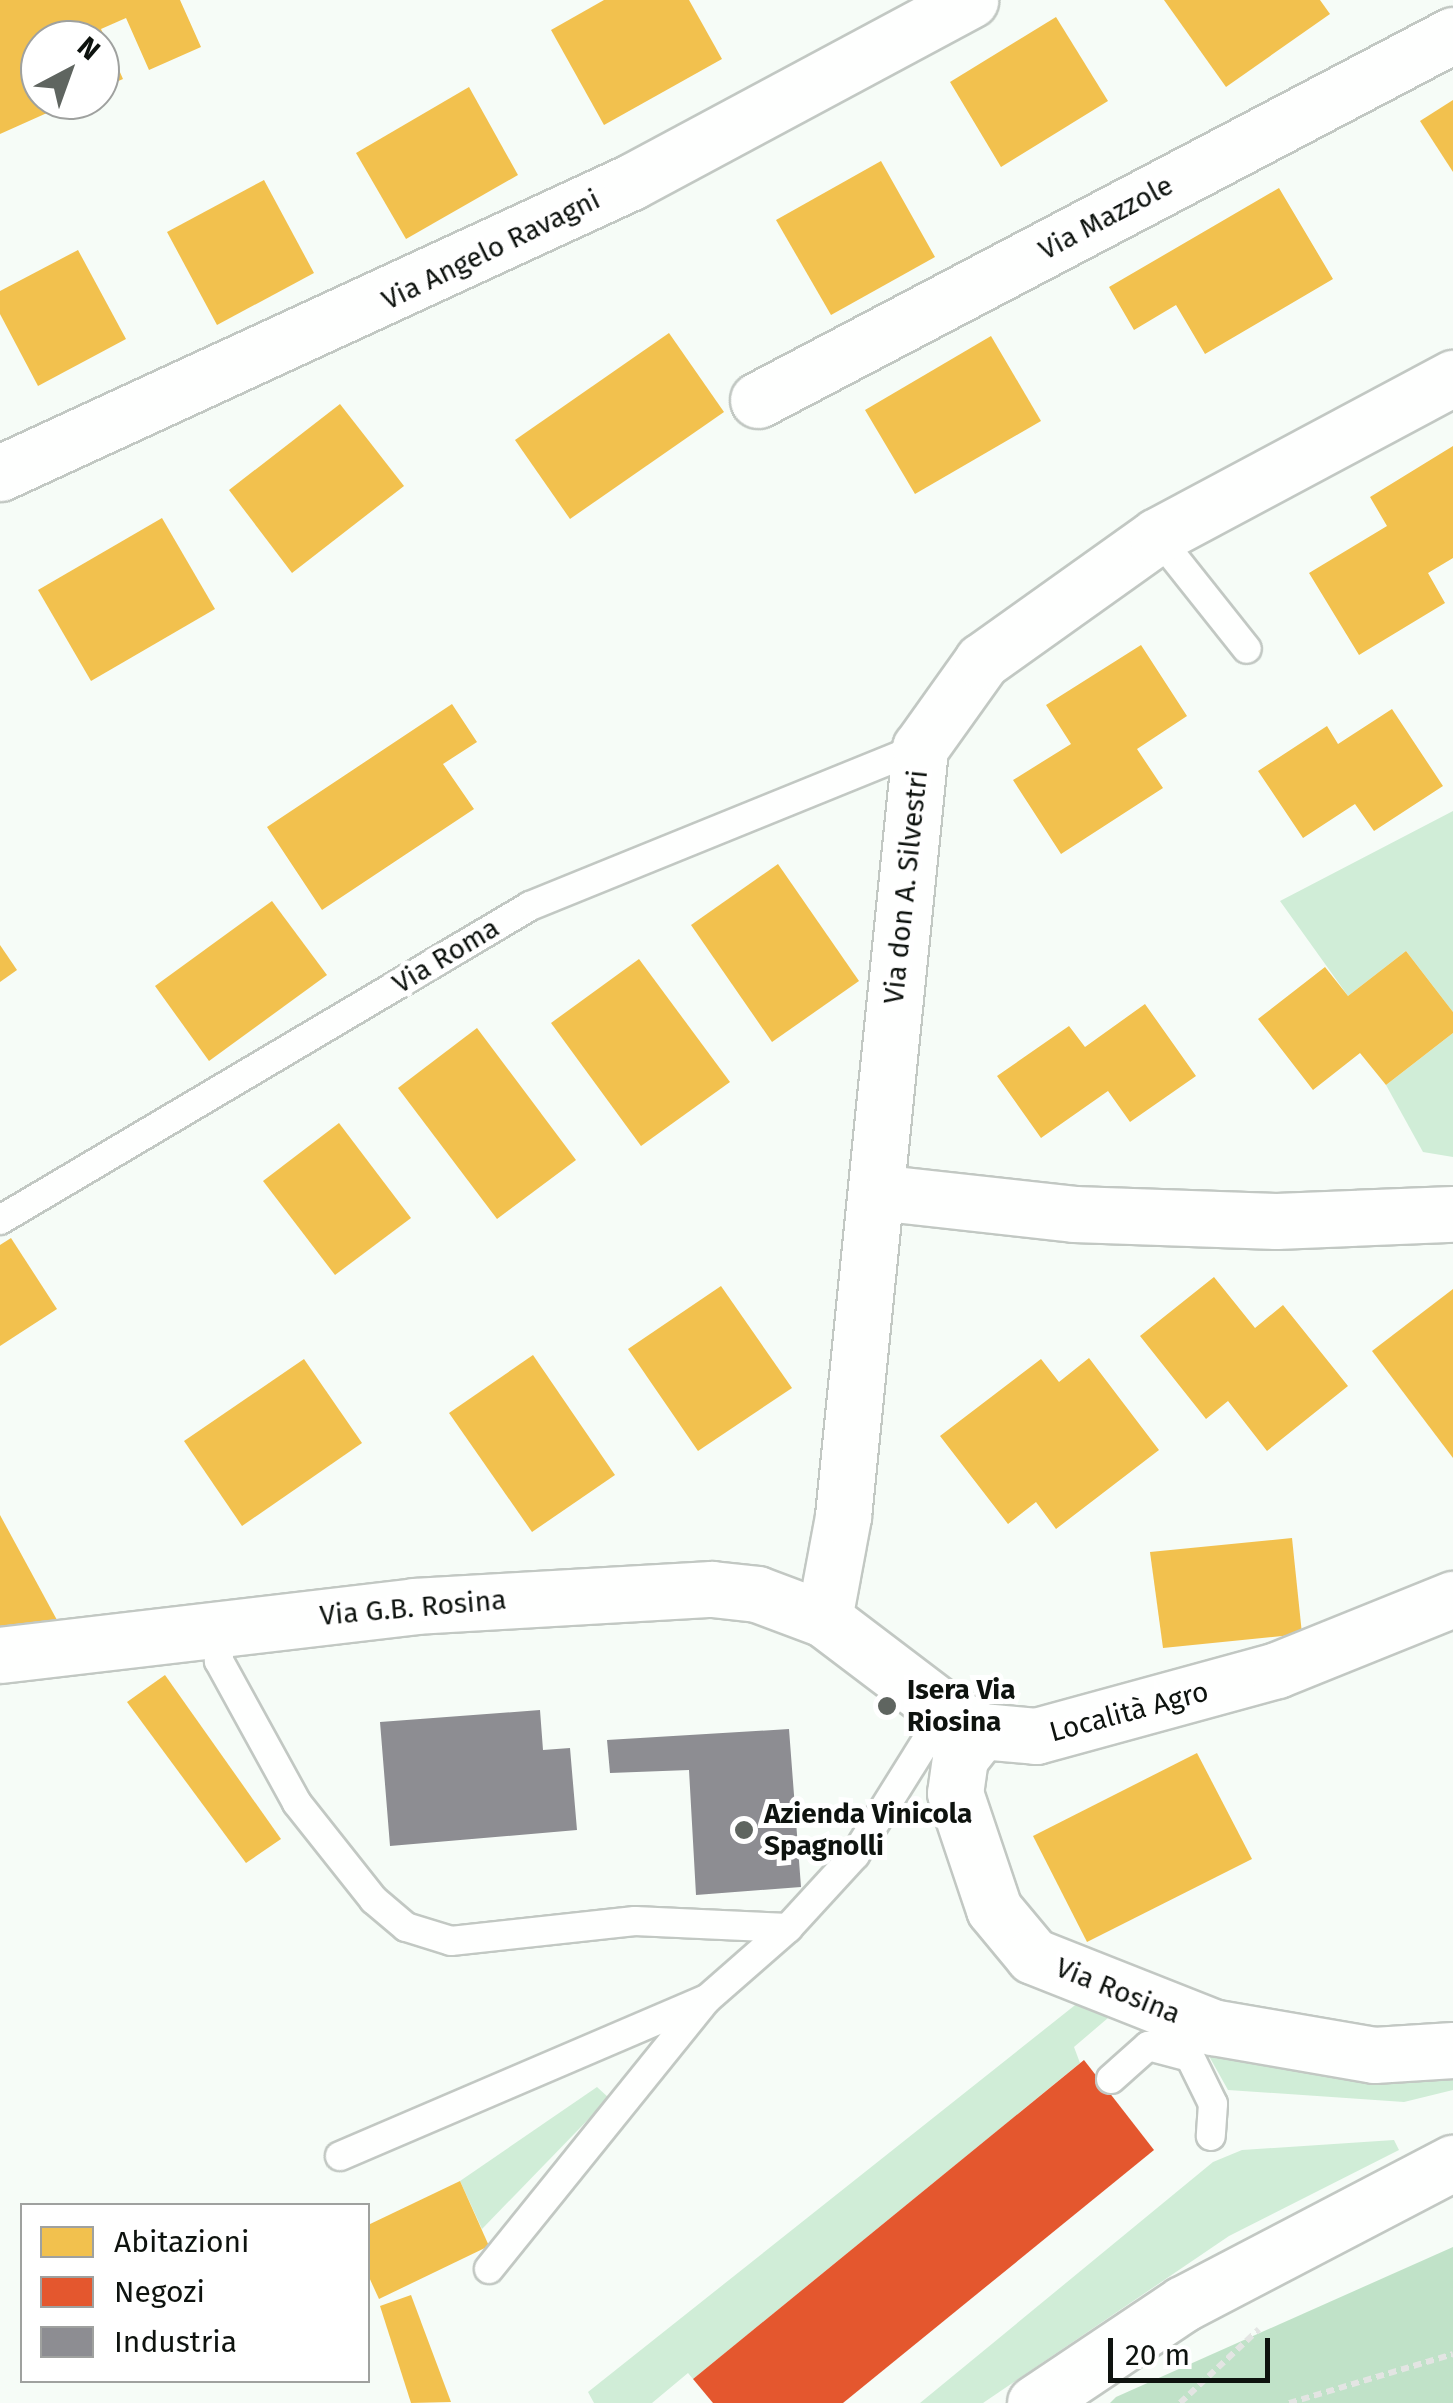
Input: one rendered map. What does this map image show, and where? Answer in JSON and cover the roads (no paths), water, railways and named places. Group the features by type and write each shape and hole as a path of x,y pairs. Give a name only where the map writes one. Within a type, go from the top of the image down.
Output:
{"street":[{"name":"Via Angelo Ravagni","path":"0,473 614,191 970,0"},
{"name":"Via Mazzole","path":"758,400 1453,35"},
{"name":"Via don A. Silvestri","path":"824,1619 876,1192 920,748 982,662 1157,536 1453,378"},
{"path":"876,1192 1074,1214 1276,1222 1453,1214"},
{"name":"Via G.B. Rosina","path":"0,1656 220,1626 657,1589 757,1594 824,1619"},
{"name":"Località Agro","path":"963,1721 1089,1728 1277,1670 1453,1598"},
{"path":"824,1619 963,1721"},
{"name":"Via Rosina","path":"963,1721 955,1794 994,1908 1034,1956 1212,2027 1374,2055 1453,2050"},
{"path":"1035,2403 1184,2304 1453,2163"}],"lane":[{"path":"1157,536 1247,650"},
{"name":"Via Roma","path":"0,1220 530,906 920,748"},
{"path":"220,1626 219,1660 247,1722 297,1803 406,1928 451,1941 596,1922 788,1928"},
{"path":"489,2269 707,1999 788,1928 855,1856 963,1721"},
{"path":"340,2156 707,1999"},
{"path":"1111,2079 1148,2046 1190,2057 1213,2104 1211,2136"}],"place":[{"name":"Isera Via Riosina","path":"887,1706"},
{"name":"Azienda Vinicola Spagnolli","path":"744,1830"}]}
